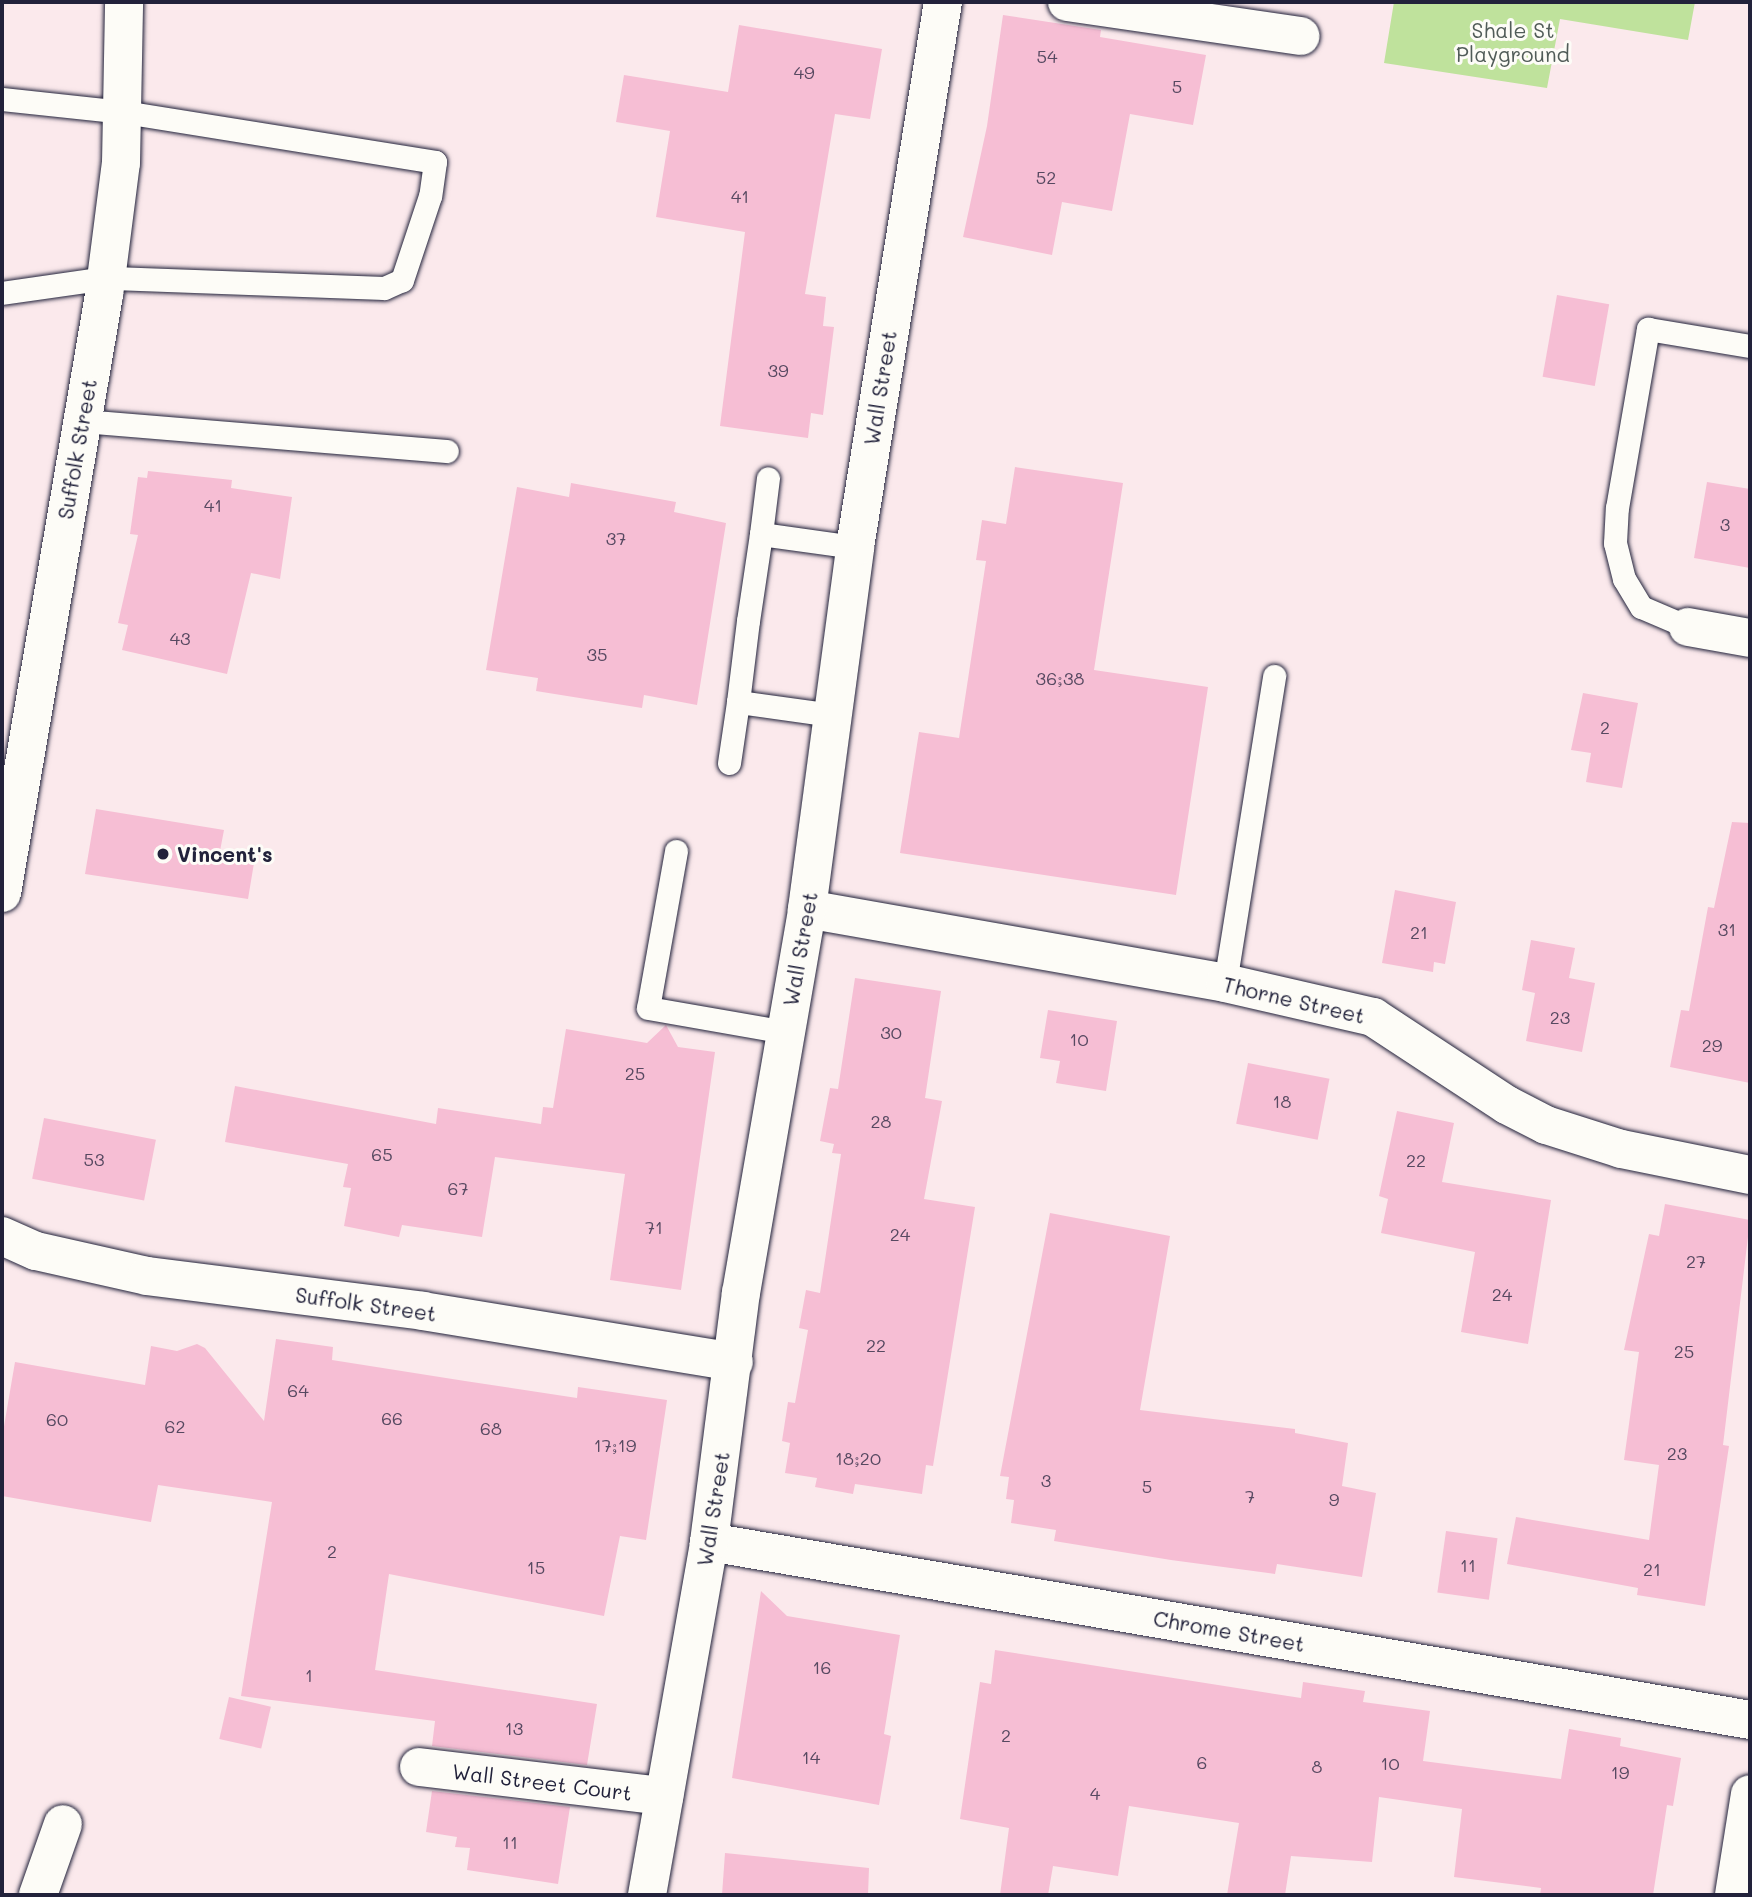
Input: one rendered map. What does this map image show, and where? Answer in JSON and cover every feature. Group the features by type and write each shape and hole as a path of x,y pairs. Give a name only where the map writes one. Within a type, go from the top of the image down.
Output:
{"street":[{"name":"Suffolk Street","path":"2,893 106,278 124,112 124,2"},
{"path":"1067,2 1301,36"},
{"name":"Wall Street","path":"647,1895 709,1542 741,1293 807,909 855,547 946,3"},
{"path":"1688,627 1750,638"},
{"name":"Thorne Street","path":"807,909 1225,983 1373,1017 1507,1105 1546,1125 1621,1149 1750,1175"},
{"name":"Suffolk Street","path":"2,1236 36,1251 147,1276 423,1311 734,1362"},
{"name":"Chrome Street","path":"709,1542 1750,1720"},
{"name":"Wall Street Court","path":"419,1767 664,1796"},
{"path":"1734,1895 1750,1794"},
{"path":"38,1895 63,1824"}],"lane":[{"path":"2,99 124,112 435,162 430,195 402,280 384,288 106,278 2,293"},
{"path":"1688,627 1641,607 1624,579 1615,543 1617,508 1648,330 1750,346"},
{"path":"82,421 447,451"},
{"path":"729,763 768,478"},
{"path":"761,534 855,547"},
{"path":"1225,983 1275,676"},
{"path":"738,702 832,715"},
{"path":"676,851 648,1008 785,1032"}],"green space":[{"name":"Shale St Playground","path":"1394,2 1695,2 1688,40 1560,19 1547,88 1384,63"}],"building":[{"path":"1003,15 1101,30 1100,37 1206,55 1193,125 1130,114 1112,211 1062,202 1052,255 963,237 987,126"},
{"path":"739,25 882,49 870,119 835,114 805,294 826,297 823,326 834,327 823,415 811,413 808,438 720,426 745,232 656,217 670,131 616,122 624,75 728,92"},
{"path":"1557,295 1609,304 1595,386 1543,377"},
{"path":"1015,467 1123,483 1094,670 1208,687 1176,895 900,853 919,732 959,738 986,561 976,560 982,520 1006,524"},
{"path":"148,471 232,480 231,488 292,497 280,579 251,573 227,674 122,650 128,625 118,623 138,535 130,534 138,477 147,478"},
{"path":"1707,482 1750,489 1750,568 1694,558"},
{"path":"571,483 676,502 674,512 726,523 697,705 644,695 642,708 536,691 538,678 486,670 517,487 569,497"},
{"path":"1583,693 1638,703 1622,788 1586,782 1591,753 1571,750"},
{"name":"Vincent's","path":"96,809 224,830 220,851 255,857 248,899 85,874"},
{"path":"1732,822 1750,823 1750,1083 1670,1067 1681,1010 1689,1011 1708,907 1714,908"},
{"path":"1395,890 1456,902 1445,964 1434,962 1433,972 1382,963"},
{"path":"1531,940 1575,948 1569,978 1595,983 1582,1052 1526,1041 1535,993 1522,990"},
{"path":"855,978 941,991 925,1098 942,1101 924,1199 975,1207 933,1466 926,1465 922,1494 855,1484 853,1494 815,1487 817,1478 785,1473 790,1443 782,1441 788,1402 795,1403 808,1330 799,1328 806,1290 820,1293 841,1154 832,1153 834,1144 820,1141 830,1088 838,1089"},
{"path":"1048,1010 1117,1021 1106,1091 1056,1083 1060,1061 1040,1058"},
{"path":"666,1025 678,1047 715,1052 681,1290 610,1280 625,1174 495,1157 482,1237 402,1225 399,1237 344,1226 351,1188 343,1187 348,1164 225,1142 235,1086 436,1124 438,1108 541,1124 543,1107 553,1108 566,1029 647,1043"},
{"path":"1248,1063 1329,1079 1318,1140 1236,1124"},
{"path":"1397,1111 1454,1123 1442,1182 1551,1200 1528,1344 1461,1332 1475,1252 1381,1233 1388,1199 1379,1196"},
{"path":"44,1118 156,1140 144,1201 32,1179"},
{"path":"1665,1204 1750,1220 1723,1445 1729,1446 1705,1606 1637,1595 1638,1588 1507,1564 1516,1517 1649,1540 1659,1465 1624,1460 1639,1352 1624,1350 1649,1234 1659,1236"},
{"path":"1050,1213 1170,1236 1140,1410 1295,1429 1295,1433 1348,1443 1342,1486 1376,1493 1362,1577 1277,1564 1275,1574 1171,1560 1054,1541 1056,1530 1011,1523 1014,1500 1006,1499 1009,1477 1000,1476"},
{"path":"276,1339 333,1347 332,1360 465,1381 577,1398 578,1387 667,1400 646,1540 620,1536 604,1616 389,1574 375,1670 597,1704 587,1765 432,1746 435,1721 241,1696 272,1502 158,1485 151,1522 2,1496 2,1438 15,1362 145,1385 151,1346 177,1351 197,1344 205,1348 264,1421"},
{"path":"1446,1531 1497,1538 1489,1600 1437,1592"},
{"path":"761,1591 787,1616 900,1635 884,1734 891,1736 879,1805 732,1778"},
{"path":"995,1650 1301,1698 1303,1682 1365,1691 1363,1702 1430,1711 1423,1761 1561,1779 1569,1729 1621,1738 1620,1746 1681,1758 1673,1806 1667,1805 1653,1895 1540,1895 1541,1888 1454,1877 1462,1809 1379,1797 1372,1862 1291,1856 1285,1895 1227,1895 1239,1823 1129,1806 1118,1876 1053,1866 1048,1895 1000,1895 1009,1828 960,1819 980,1682 991,1684"},
{"path":"229,1697 271,1707 261,1749 219,1739"},
{"path":"432,1791 570,1807 558,1884 467,1870 470,1848 455,1847 457,1837 426,1832"},
{"path":"725,1853 869,1868 868,1895 722,1895"}],"place":[{"name":"Vincent's","path":"163,854"}]}
